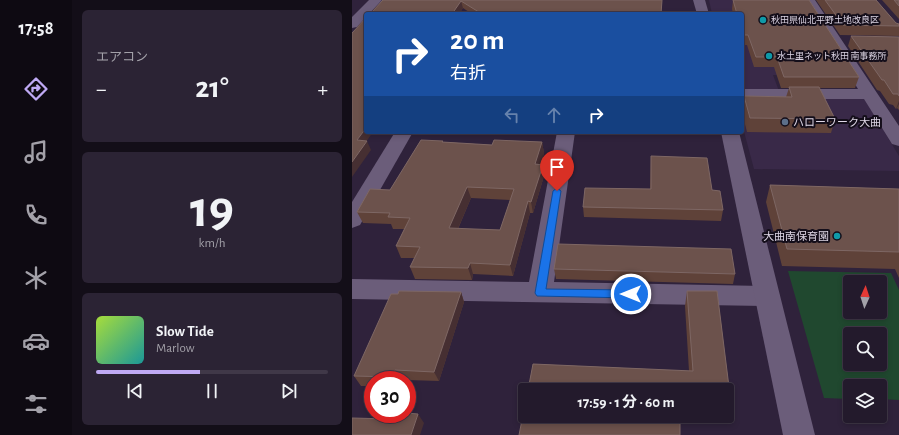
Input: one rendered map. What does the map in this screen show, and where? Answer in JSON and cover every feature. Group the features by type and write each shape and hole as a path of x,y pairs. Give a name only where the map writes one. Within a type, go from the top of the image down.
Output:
{"street":[{"path":"365,12 376,0"},
{"path":"699,0 702,12"},
{"path":"809,0 869,94 898,136"},
{"path":"357,21 364,13"},
{"path":"835,40 851,40"},
{"path":"744,94 869,94"},
{"path":"352,220 403,134"},
{"path":"540,293 566,134"},
{"path":"730,134 799,435"},
{"path":"352,289 767,296"}],"shaded area":[{"path":"709,0 803,0 799,76 773,75 779,91 744,90 744,12 712,12"},
{"path":"744,96 864,98 899,156 899,171 754,169 744,132"}],"green space":[{"path":"788,271 891,273 899,290 899,400 887,399 887,379 843,379 843,399 824,398"}],"building":[{"path":"383,0 662,0 661,12 479,12 461,1 453,12 372,12"},
{"path":"733,0 809,0 859,77 784,77 777,57 756,57 748,35 744,35 744,12 736,12"},
{"path":"825,0 876,0 896,23 899,24 899,26 843,25"},
{"path":"894,0 899,0 899,6"},
{"path":"364,20 364,131 357,140 367,141 352,162 352,33"},
{"path":"851,36 899,37 899,96 898,94 893,94"},
{"path":"789,87 819,87 835,119 750,118 744,96 792,97"},
{"path":"421,140 492,145 494,140 542,142 535,164 543,165 531,202 528,201 510,265 470,263 468,268 410,267 420,247 396,246 410,218 388,217 390,213 357,212 370,189 390,190","holes":["467,187 514,189 500,230 449,228"]},
{"path":"651,156 707,158 712,190 720,191 723,210 583,207 585,188 651,189"},
{"name":"大曲南保育園","path":"770,185 899,189 899,252 787,249"},
{"path":"558,244 731,249 735,274 554,269"},
{"path":"399,291 461,292 434,372 395,370 364,371 364,376 354,376 391,294 398,294"},
{"path":"687,291 717,291 728,383 529,383 533,364 693,371"},
{"path":"352,418 364,418 364,423 415,423 411,435 352,435"},
{"path":"521,423 680,423 680,435 519,435"}],"place":[{"name":"秋田県仙北平野土地改良区","path":"763,20"},
{"name":"水土里ネット秋田 南事務所","path":"769,56"},
{"name":"ハローワーク大曲","path":"785,122"},
{"name":"大曲南保育園","path":"837,236"}],"route":[{"path":"557,191 540,293 631,294"}]}
